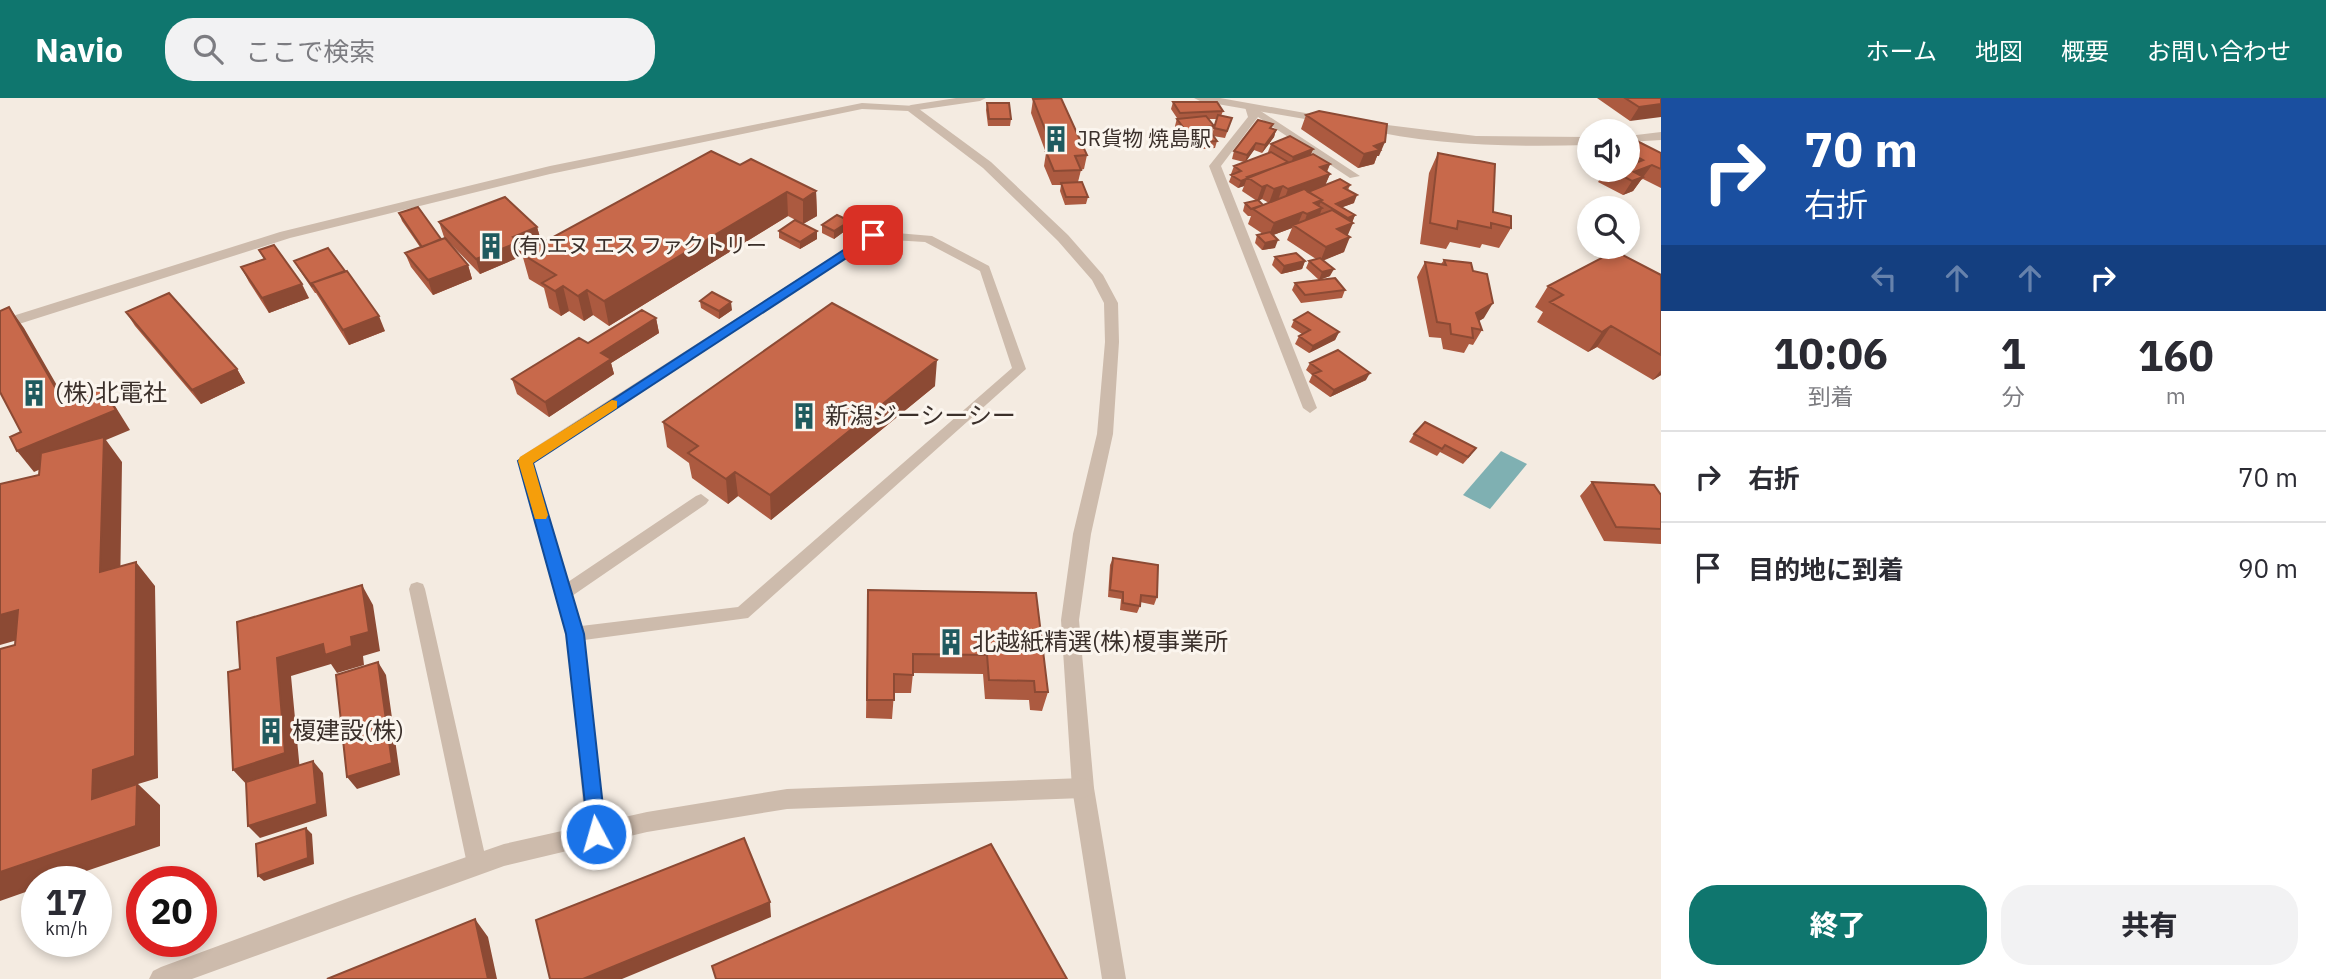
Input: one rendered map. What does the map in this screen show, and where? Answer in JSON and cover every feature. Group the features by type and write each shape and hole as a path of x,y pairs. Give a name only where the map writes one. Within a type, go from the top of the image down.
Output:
{"street":[{"path":"0,325 285,235 550,170 862,106 911,108 980,98"},
{"path":"1200,98 1412,134 1532,143 1577,141"},
{"path":"911,108 1011,187 1098,278 1111,303 1112,342 1105,434 1082,534 1070,620 1083,788 1114,979"},
{"path":"1640,138 1661,136"},
{"path":"161,979 478,864 647,822 787,799 1083,788"}],"lane":[{"path":"1250,107 1353,176"},
{"path":"1250,107 1253,117 1215,166 1310,408"},
{"path":"575,634 743,612 1019,369 985,269 928,239 873,235 525,461 575,634 596,834"},
{"path":"564,594 701,500"},
{"path":"416,589 478,864"}],"water":[{"path":"1501,451 1527,464 1490,509 1463,495"}],"building":[{"name":"JR貨物 焼島駅","path":"1061,98 1087,155 1075,156 1081,170 1054,171 1046,152 1054,152 1033,99"},
{"path":"1625,98 1661,98 1661,104 1639,107"},
{"path":"1173,102 1217,102 1223,111 1180,113"},
{"path":"987,103 1009,103 1011,119 989,119"},
{"path":"1319,111 1387,124 1385,142 1374,146 1380,150 1364,154 1306,115"},
{"path":"1218,115 1232,118 1227,131 1214,128"},
{"path":"1206,116 1214,126 1207,127 1217,141 1194,142 1177,119"},
{"path":"1258,120 1273,124 1270,128 1276,130 1265,145 1256,143 1247,155 1234,151"},
{"path":"1290,136 1313,149 1293,157 1271,144"},
{"path":"1640,142 1661,153 1661,169 1652,165 1640,170 1640,161 1643,160 1640,158"},
{"path":"711,151 740,165 751,159 816,191 803,200 787,192 604,301 587,290 578,296 563,286 555,291 542,283 556,275 522,254"},
{"path":"1271,152 1288,162 1241,181 1231,175 1241,171 1234,166"},
{"path":"1438,153 1495,164 1493,212 1511,216 1511,228 1491,223 1491,228 1458,221 1457,229 1430,223"},
{"path":"1313,154 1330,164 1320,167 1330,174 1288,189 1283,186 1274,189 1267,185 1262,187 1247,177"},
{"path":"1340,179 1350,185 1344,188 1357,195 1336,204 1355,215 1348,218 1308,192"},
{"path":"1082,182 1088,197 1066,197 1061,183"},
{"path":"1304,189 1322,200 1314,203 1322,208 1274,223 1253,209"},
{"name":"(有)エヌ エス ファクトリー","path":"505,197 537,227 513,237 519,242 476,259 439,222"},
{"path":"1258,200 1263,205 1251,209 1245,203"},
{"path":"418,207 441,239 422,247 399,213"},
{"path":"1332,210 1353,223 1337,229 1350,237 1326,247 1293,225"},
{"path":"837,215 850,221 834,231 822,225"},
{"path":"795,220 817,231 800,242 779,231"},
{"path":"1270,232 1278,240 1265,243 1257,235"},
{"path":"445,238 468,265 428,280 405,253"},
{"path":"274,245 302,284 262,298 241,267 265,259 259,250"},
{"path":"328,248 345,271 312,283 312,286 294,261"},
{"path":"1296,253 1305,261 1284,266 1275,257"},
{"path":"1320,258 1334,269 1322,272 1309,261"},
{"path":"1600,259 1630,259 1661,275 1661,355 1611,326 1602,332 1550,302 1563,295 1548,286"},
{"path":"1444,260 1471,263 1473,271 1487,274 1493,303 1476,313 1482,330 1472,328 1473,338 1451,334 1450,324 1437,322 1425,262 1446,265"},
{"path":"347,271 379,316 343,330 312,283"},
{"path":"1335,278 1345,290 1305,295 1295,283"},
{"path":"712,292 731,302 719,311 700,301"},
{"path":"169,293 237,369 192,390 126,312"},
{"name":"新潟ジーシーシー","path":"832,303 937,360 770,495 735,472 726,479 688,453 698,446 663,422"},
{"name":"(株)北電社","path":"9,307 63,401 101,386 116,410 17,451 10,437 21,432 0,392 0,311"},
{"path":"642,310 656,318 601,353 611,359 545,402 512,379 579,338 588,343"},
{"path":"1308,312 1339,332 1313,346 1299,336 1310,330 1294,320"},
{"path":"1338,350 1370,373 1334,390 1313,374 1321,371 1310,363"},
{"path":"1425,422 1476,448 1468,457 1445,445 1442,449 1414,434"},
{"path":"104,437 100,572 136,562 135,756 93,770 92,799 137,784 136,826 0,872 0,649 15,645 18,610 0,615 0,484 39,475 41,453"},
{"path":"1592,482 1654,485 1661,495 1661,529 1616,527"},
{"path":"1113,558 1158,565 1157,597 1141,595 1140,606 1123,603 1123,592 1110,590"},
{"path":"362,585 369,632 351,637 352,646 325,655 323,644 277,658 285,753 233,770 228,672 240,669 237,622"},
{"name":"北越紙精選(株)榎事業所","path":"868,590 1036,593 1048,692 1035,692 1034,681 989,680 987,655 913,654 913,675 894,674 894,700 867,700"},
{"path":"378,662 392,763 347,777 336,675"},
{"path":"313,761 317,804 248,826 246,782"},
{"path":"306,828 308,858 258,876 256,844"},
{"path":"744,838 770,902 583,979 550,979 536,920"},
{"path":"991,844 1067,979 716,979 712,966"},
{"path":"475,919 488,979 327,979"}],"slow traffic":[{"path":"541,515 525,461 612,405"}],"place":[{"name":"JR貨物 焼島駅","path":"1056,139"},
{"name":"(有)エヌ エス ファクトリー","path":"491,246"},
{"name":"(株)北電社","path":"34,393"},
{"name":"新潟ジーシーシー","path":"804,416"},
{"name":"北越紙精選(株)榎事業所","path":"951,642"},
{"name":"榎建設(株)","path":"271,731"}],"route":[{"path":"596,834 575,634 525,461 873,235"}]}
